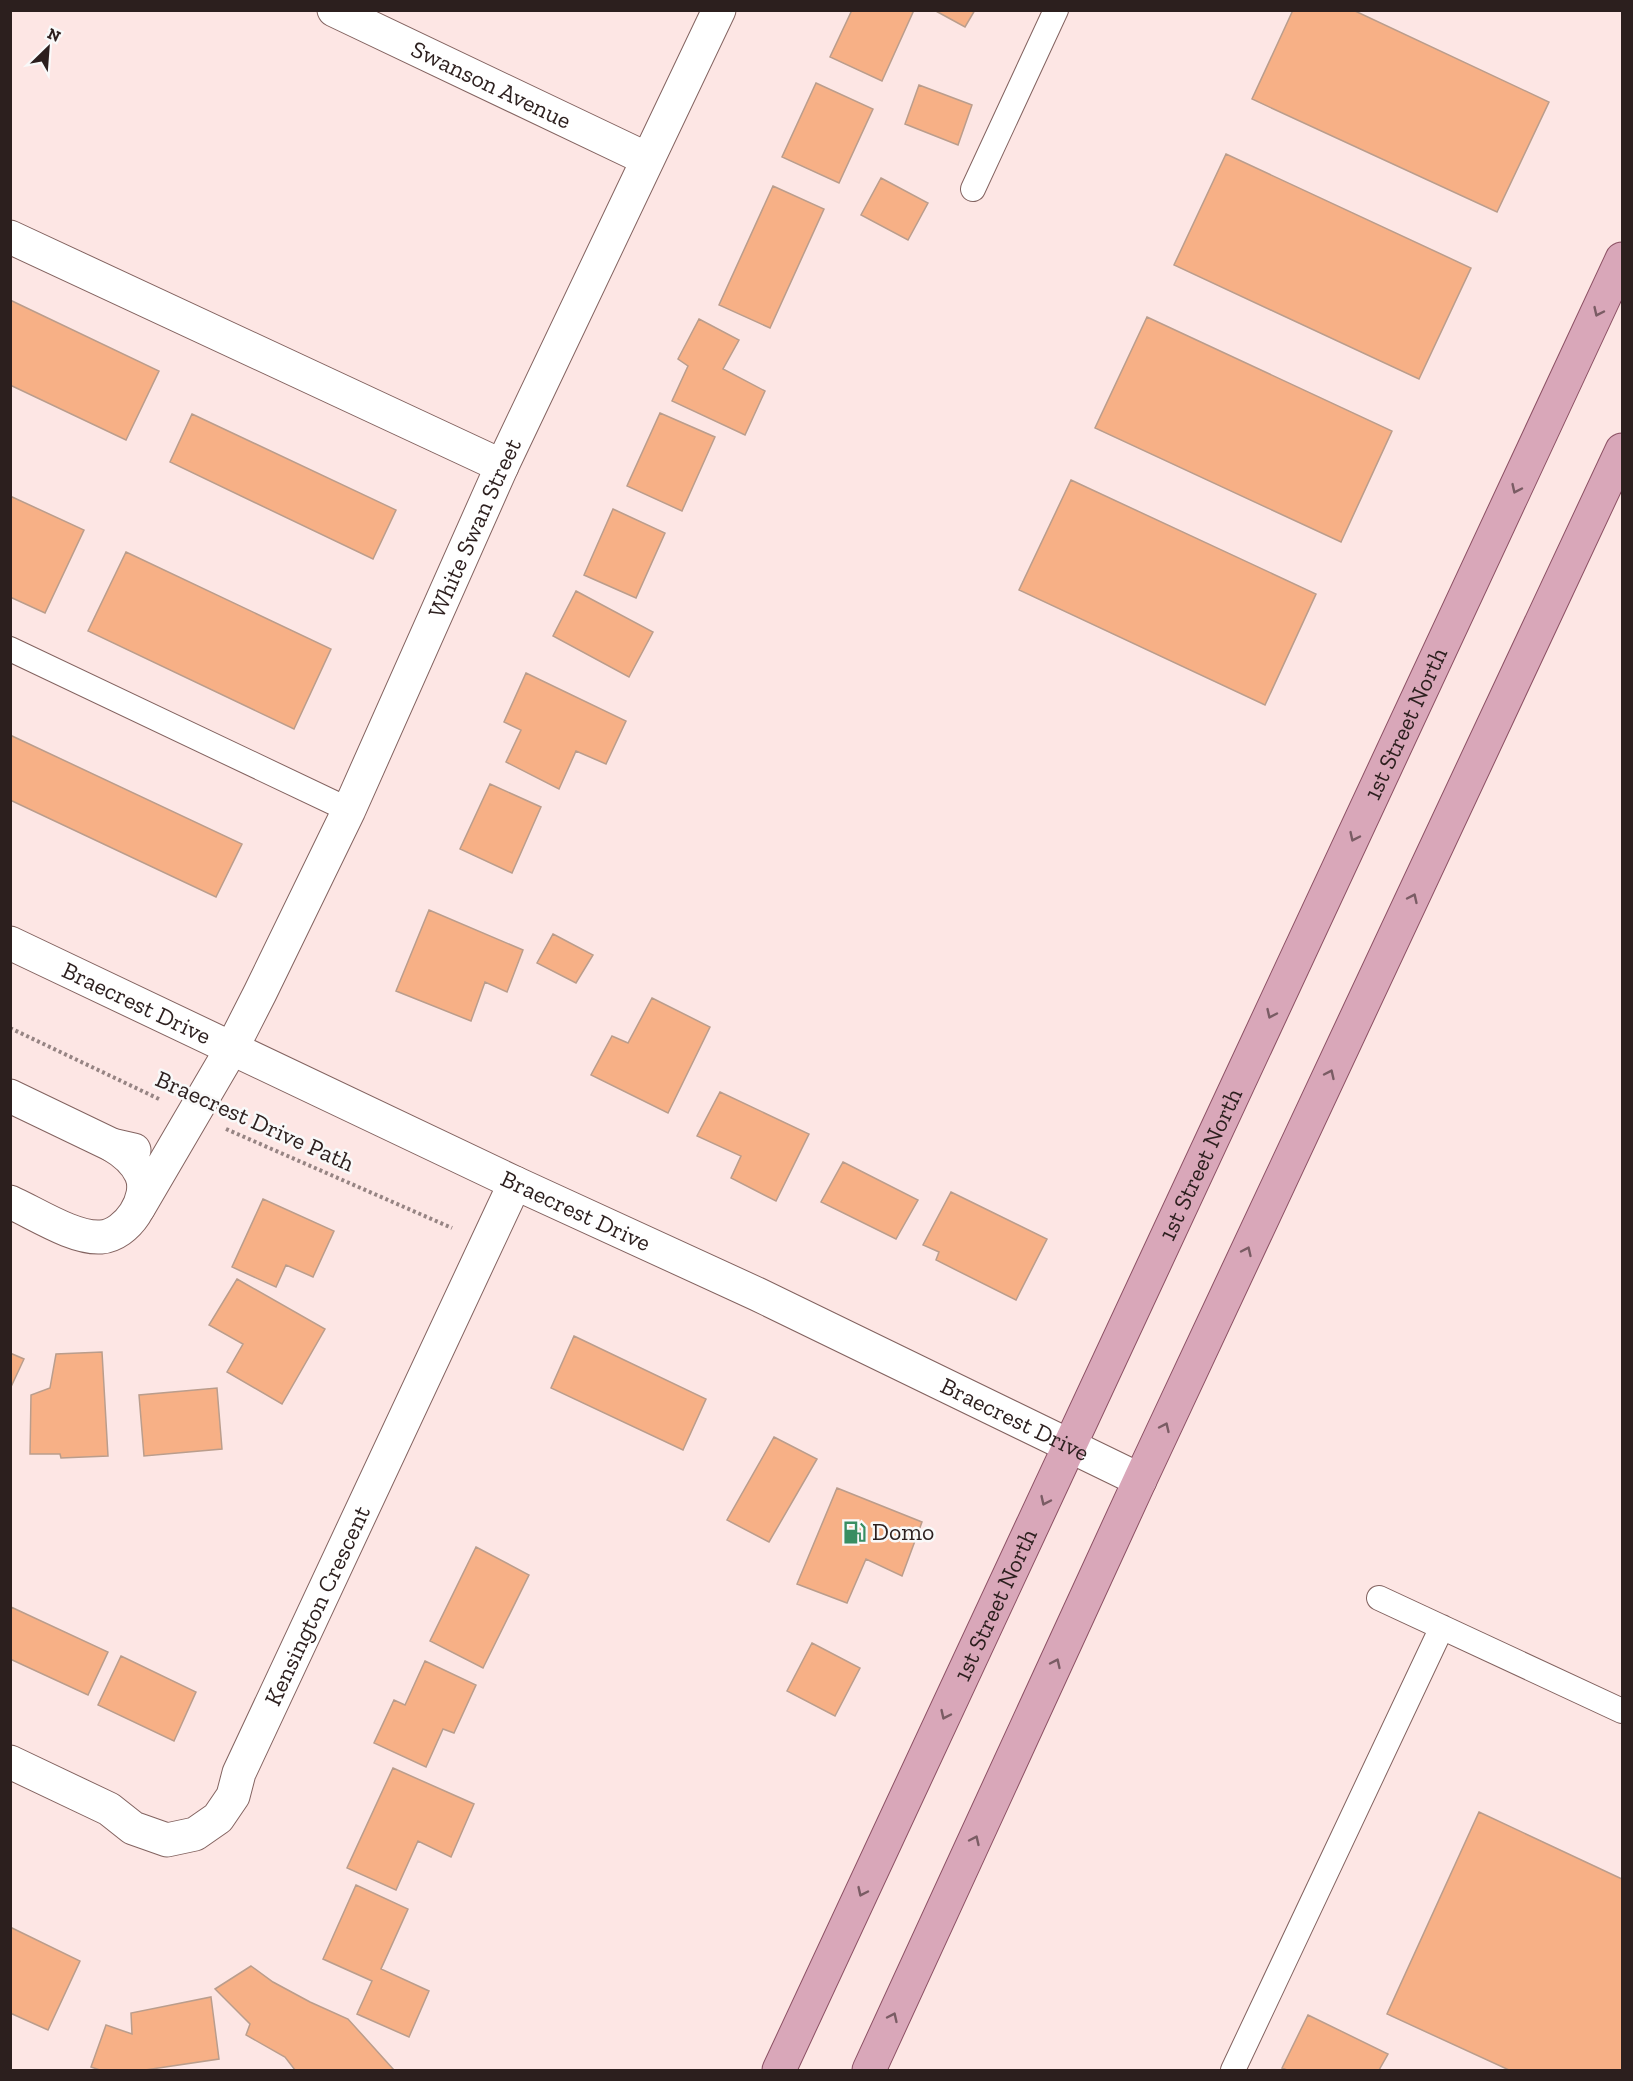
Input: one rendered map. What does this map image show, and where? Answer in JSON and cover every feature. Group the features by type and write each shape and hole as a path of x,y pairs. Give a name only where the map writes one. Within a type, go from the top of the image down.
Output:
{"main road":[{"name":"1st Street North","path":"779,2070 1623,259"},
{"path":"869,2070 1140,1480 1623,450"}],"street":[{"name":"Swanson Avenue","path":"334,10 647,159"},
{"name":"White Swan Street","path":"10,1202 69,1230 87,1236 102,1237 117,1232 130,1221 139,1207 232,1048 349,810 502,466 719,10"},
{"path":"10,237 502,466"},
{"name":"Braecrest Drive","path":"10,943 515,1183 757,1294 1140,1480"},
{"path":"10,1096 125,1153 143,1176 143,1193 139,1207"},
{"path":"112,1145 131,1150 158,1148 177,1139 188,1123"},
{"name":"Kensington Crescent","path":"10,1762 109,1809 133,1827 167,1840 195,1834 218,1818 233,1796 239,1773 515,1183"}],"lane":[{"path":"973,189 1056,10"},
{"path":"10,649 349,810"},
{"path":"1379,1598 1623,1711"},
{"path":"1233,2070 1442,1627"}],"path":[{"name":"Braecrest Drive Path","path":"10,1028 188,1123 487,1243"}],"building":[{"path":"852,10 914,10 882,81 830,57"},
{"path":"934,10 975,10 965,27"},
{"path":"1293,10 1353,10 1549,102 1497,212 1252,99"},
{"path":"816,83 873,109 839,183 782,157"},
{"path":"919,85 972,105 958,145 905,124"},
{"path":"1226,154 1471,268 1419,379 1174,265"},
{"path":"881,178 928,203 908,240 861,215"},
{"path":"773,186 824,209 770,328 719,305"},
{"path":"10,300 159,371 126,440 10,385"},
{"path":"1147,317 1392,431 1341,542 1095,428"},
{"path":"699,319 739,340 723,369 765,391 745,435 672,401 688,366 678,359"},
{"path":"660,413 715,437 682,511 627,486"},
{"path":"192,414 396,510 373,559 170,462"},
{"path":"1071,480 1316,594 1265,705 1019,590"},
{"path":"10,496 84,530 45,613 10,597"},
{"path":"613,509 665,533 636,598 584,575"},
{"path":"126,552 331,649 294,729 88,631"},
{"path":"576,591 653,632 629,677 553,636"},
{"path":"526,673 626,721 606,764 576,751 559,789 506,762 521,730 504,722"},
{"path":"10,735 242,844 216,897 10,800"},
{"path":"490,784 541,807 512,873 460,849"},
{"path":"429,910 523,950 507,992 485,982 471,1021 396,991"},
{"path":"553,934 593,955 576,983 537,963"},
{"path":"652,998 710,1027 668,1113 591,1075 612,1036 628,1043"},
{"path":"720,1092 809,1134 776,1201 731,1178 741,1156 697,1136"},
{"path":"843,1162 918,1200 896,1239 821,1202"},
{"path":"951,1192 1047,1239 1016,1300 936,1260 939,1252 923,1245"},
{"path":"263,1199 334,1231 313,1277 286,1265 276,1287 232,1267"},
{"path":"237,1279 325,1329 282,1404 227,1372 243,1344 209,1325"},
{"path":"574,1336 706,1399 683,1450 551,1388"},
{"path":"102,1352 108,1456 61,1458 60,1454 30,1454 31,1395 50,1388 56,1354"},
{"path":"10,1353 24,1359 10,1389"},
{"path":"217,1388 222,1449 144,1456 139,1395"},
{"path":"774,1437 817,1459 769,1542 727,1520"},
{"path":"837,1488 922,1522 902,1576 866,1559 847,1603 797,1584"},
{"path":"476,1547 529,1575 483,1668 430,1641"},
{"path":"11,1607 108,1652 88,1695 10,1659"},
{"path":"812,1643 860,1668 835,1716 787,1691"},
{"path":"121,1656 196,1692 174,1741 98,1705"},
{"path":"425,1661 476,1685 454,1733 443,1729 426,1767 374,1743 394,1700 405,1705"},
{"path":"393,1768 474,1804 451,1857 418,1841 396,1890 347,1868"},
{"path":"1479,1812 1622,1879 1622,2070 1509,2070 1387,2014"},
{"path":"356,1885 408,1909 381,1969 429,1991 409,2037 357,2014 372,1981 323,1959"},
{"path":"10,1927 80,1961 48,2030 10,2013"},
{"path":"251,1966 273,1982 348,2019 394,2070 295,2070 285,2057 246,2035 250,2024 215,1989"},
{"path":"211,1997 219,2059 145,2070 100,2070 91,2067 106,2025 132,2034 131,2013"},
{"path":"1308,2015 1388,2054 1379,2070 1287,2070 1282,2068"}],"place":[{"name":"Domo","path":"854,1532"}]}
